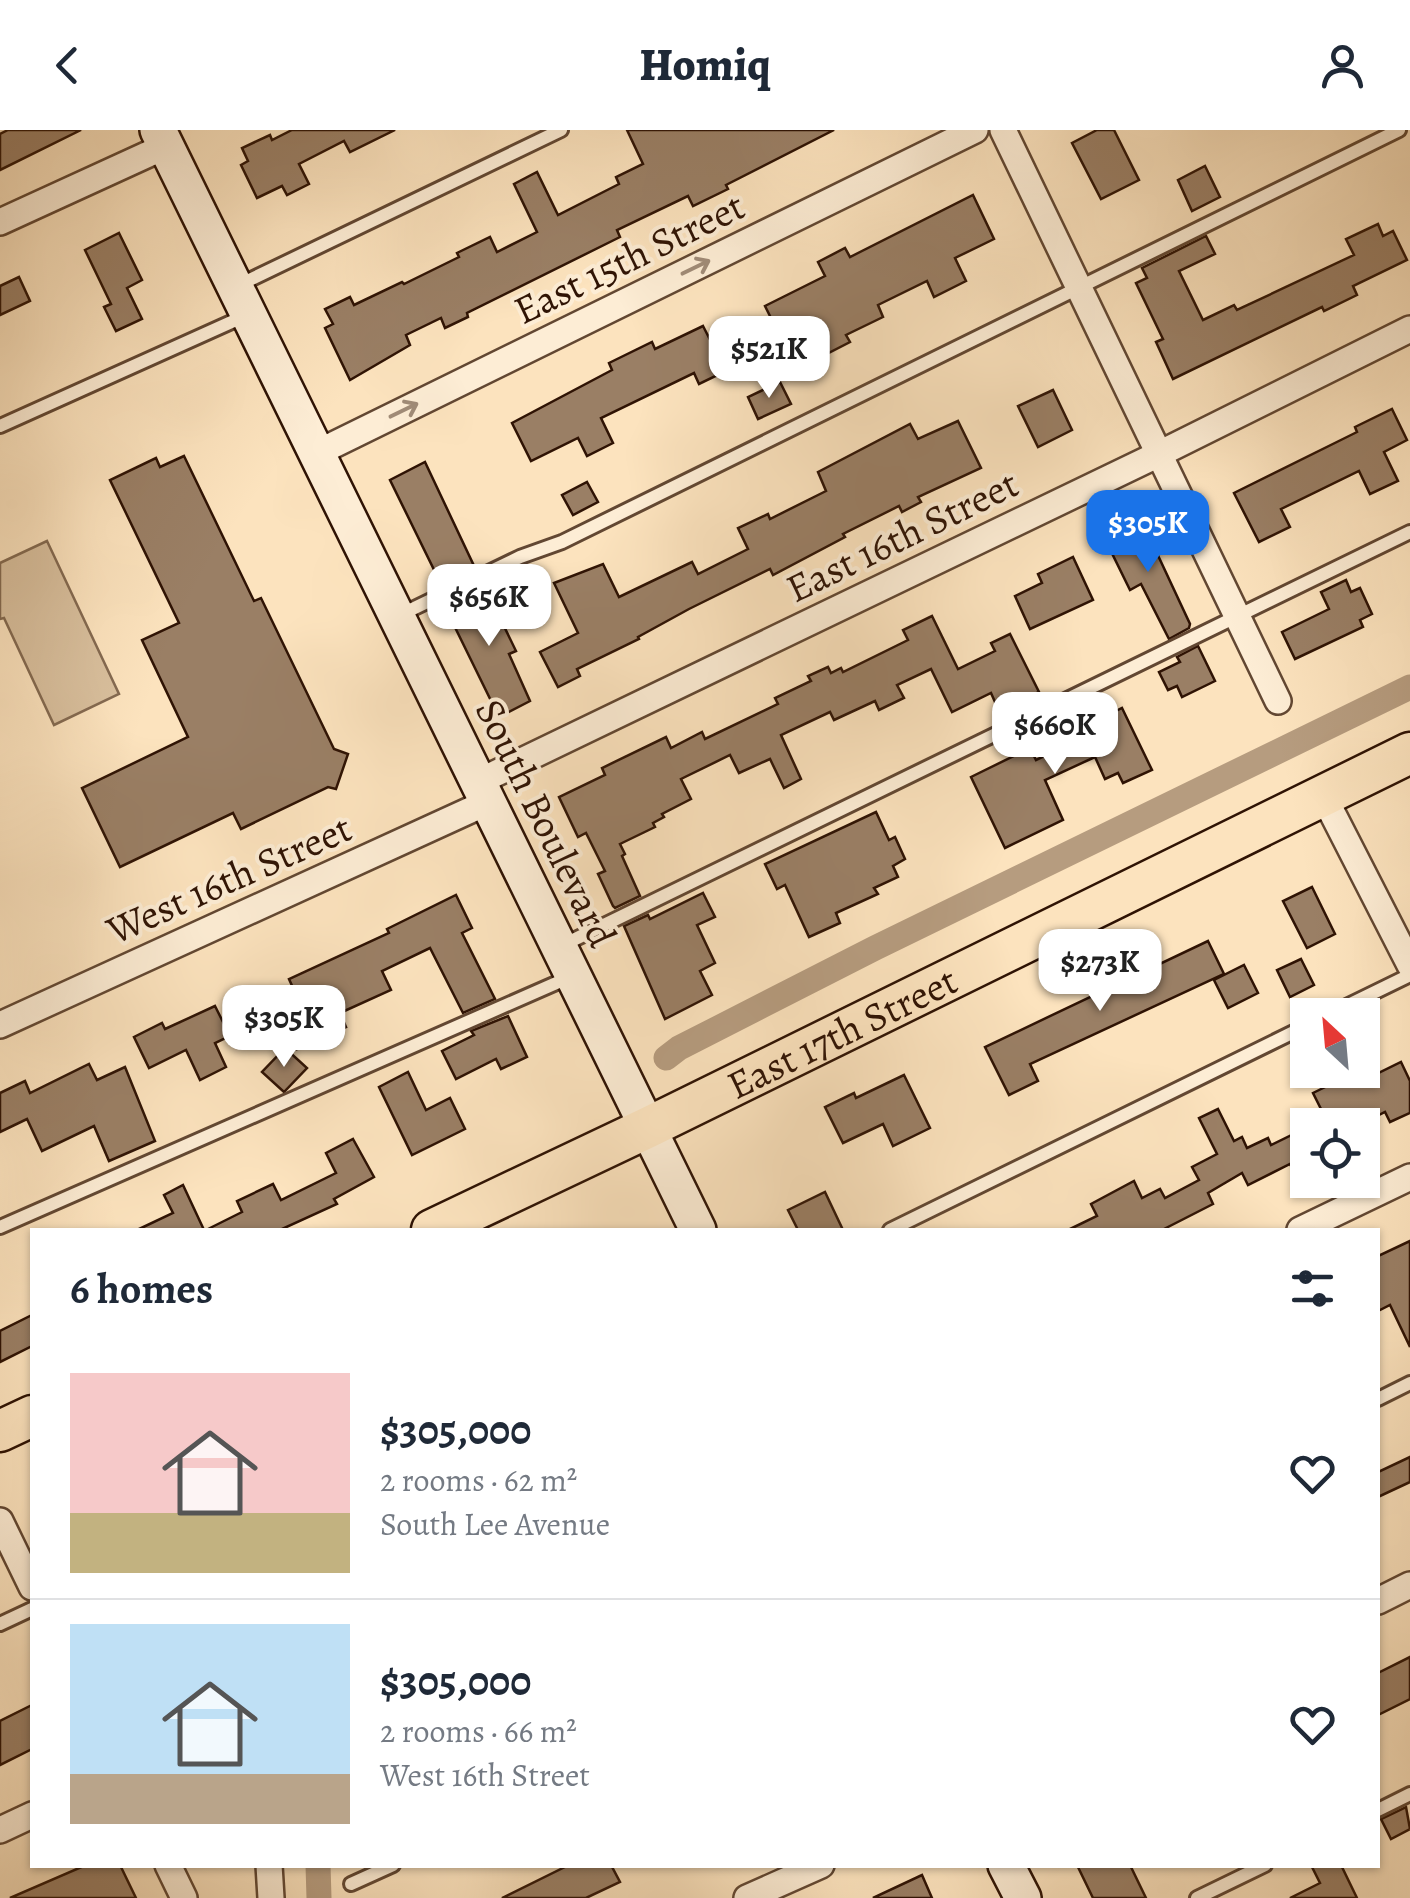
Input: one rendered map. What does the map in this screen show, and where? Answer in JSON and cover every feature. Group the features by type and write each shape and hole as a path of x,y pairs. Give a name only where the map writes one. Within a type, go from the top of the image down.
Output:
{"main road":[{"name":"East 17th Street","path":"436,1228 1410,753"},
{"path":"0,1432 30,1417"}],"street":[{"name":"East 15th Street","path":"317,453 975,130"},
{"path":"1004,130 1278,701"},
{"name":"South Boulevard","path":"162,138 697,1228"},
{"path":"0,222 162,138"},
{"name":"East 16th Street","path":"483,792 1410,328"},
{"name":"West 16th Street","path":"0,1024 483,792"},
{"path":"1324,795 1410,965"},
{"path":"1304,1228 1410,1177"},
{"path":"0,1521 30,1583"},
{"path":"1380,1600 1410,1585"},
{"path":"0,1830 30,1816"},
{"path":"169,1868 184,1898"},
{"path":"270,1868 271,1898"},
{"path":"747,1898 813,1868"},
{"path":"1007,1868 1022,1898"}],"lane":[{"path":"0,426 560,130"},
{"path":"398,616 520,557 562,542 1398,130"},
{"path":"0,1227 566,961 1410,532"},
{"path":"1363,998 1410,975"},
{"path":"894,1228 1290,1034"},
{"path":"1380,1397 1410,1383"},
{"path":"0,1624 30,1610"},
{"path":"1380,1809 1410,1794"},
{"path":"351,1884 386,1868"},
{"path":"1197,1898 1258,1868"}],"shaded area":[{"path":"47,541 119,694 54,725 4,618 0,619 0,563"}],"building":[{"path":"8,130 81,130 0,170 0,134"},
{"path":"292,130 395,130 350,152 344,141 299,164 309,184 287,195 282,186 257,198 241,165 248,161 242,148"},
{"path":"627,130 834,130 693,206 688,196 617,230 620,237 467,313 468,317 445,328 441,318 406,335 410,345 350,380 325,328 333,324 325,309 350,297 354,305 404,284 490,237 497,252 537,232 514,184 537,172 558,215 619,184 616,177 643,164"},
{"path":"1097,130 1114,130 1139,180 1101,199 1072,143"},
{"path":"1205,166 1220,197 1192,211 1178,180"},
{"path":"973,195 994,239 955,258 966,281 934,297 927,281 878,305 883,317 846,335 850,342 809,363 788,320 775,326 765,306 825,276 818,262 845,248 850,257"},
{"path":"1378,224 1383,236 1393,231 1407,260 1353,286 1357,295 1324,311 1322,307 1173,379 1156,342 1163,339 1136,283 1147,278 1142,268 1206,236 1215,254 1179,271 1203,320 1234,305 1237,310 1354,255 1346,239"},
{"path":"119,233 142,280 127,288 142,319 116,331 104,307 111,304 85,250"},
{"path":"19,277 30,301 0,315 0,286"},
{"path":"703,326 726,371 699,384 694,373 601,418 613,443 587,456 578,438 531,461 512,423 612,370 609,363 652,342 655,349"},
{"path":"780,382 791,404 758,419 748,397"},
{"path":"1053,390 1072,430 1038,447 1018,406"},
{"path":"1392,409 1407,440 1384,452 1398,481 1370,494 1359,471 1281,509 1290,527 1259,542 1234,493 1357,432 1355,427"},
{"path":"958,421 981,468 918,497 921,502 902,512 899,506 843,534 845,537 773,575 770,569 689,609 577,669 580,676 558,687 540,652 578,633 554,583 603,564 619,597 692,562 698,574 748,549 738,528 768,514 770,519 826,491 818,472 910,424 918,439"},
{"path":"184,456 254,601 261,598 334,749 348,754 336,789 328,787 241,829 233,813 120,867 82,788 188,737 142,640 179,623 110,480 156,458 160,467"},
{"path":"425,462 475,568 441,584 390,480"},
{"path":"587,482 598,502 573,515 562,495"},
{"path":"1141,519 1190,624 1169,639 1141,584 1130,590 1104,537"},
{"path":"1073,557 1093,600 1030,629 1015,596 1042,583 1038,574"},
{"path":"1346,580 1351,592 1360,588 1372,614 1360,620 1363,627 1295,659 1282,632 1329,609 1321,592"},
{"path":"484,585 516,651 509,654 530,701 499,717 447,611 452,608 449,602"},
{"path":"932,616 958,669 995,651 991,643 1010,634 1039,692 999,711 991,693 952,712 931,669 897,685 904,698 879,710 875,701 834,720 830,712 781,735 801,779 784,788 770,759 739,773 730,755 681,779 691,799 662,814 664,817 653,823 655,827 620,844 640,896 613,906 598,874 605,871 586,833 578,837 559,797 605,775 602,768 666,737 671,748 702,732 705,739 778,704 775,698 811,681 808,676 828,667 831,673 841,668 843,672 908,640 903,630"},
{"path":"1198,646 1215,681 1182,697 1177,686 1168,690 1159,672 1180,662 1177,657"},
{"path":"1122,708 1152,770 1123,783 1118,773 1105,779 1095,757 1045,780 1063,820 1005,848 971,777 1030,748 1036,760 1098,730 1094,722"},
{"path":"876,812 889,840 895,837 905,859 893,866 898,877 874,888 878,894 836,913 840,923 809,937 785,885 777,889 765,864"},
{"path":"1312,887 1335,934 1307,948 1283,901"},
{"path":"703,893 715,917 697,925 715,963 700,971 712,995 665,1019 624,926 648,915 650,919"},
{"path":"456,895 472,928 462,933 495,999 463,1013 430,948 382,971 391,990 340,1013 346,1027 297,1049 279,1008 298,999 289,979 389,933 387,929"},
{"path":"1208,941 1224,974 1030,1064 1038,1081 1009,1095 985,1047"},
{"path":"1301,959 1314,985 1290,997 1277,970"},
{"path":"1244,965 1258,993 1228,1008 1214,980"},
{"path":"215,1006 230,1036 215,1043 226,1067 200,1080 186,1050 149,1068 134,1037 162,1023 165,1029"},
{"path":"508,1016 527,1057 501,1069 496,1059 456,1079 442,1051 474,1035 471,1031"},
{"path":"285,1048 307,1068 284,1092 262,1072"},
{"path":"1401,1062 1410,1081 1410,1113 1390,1122 1385,1112 1380,1114 1380,1108 1320,1108 1313,1093 1323,1088 1380,1088 1380,1072"},
{"path":"89,1064 97,1080 125,1067 155,1141 109,1161 94,1126 42,1151 27,1119 0,1132 0,1093 25,1081 30,1093"},
{"path":"408,1072 426,1110 450,1098 465,1129 412,1155 379,1087"},
{"path":"904,1075 930,1128 893,1146 883,1124 843,1143 825,1107 854,1093 856,1098"},
{"path":"1218,1109 1234,1141 1242,1137 1247,1148 1268,1138 1271,1145 1290,1136 1290,1164 1248,1185 1242,1173 1208,1193 1213,1204 1166,1228 1072,1228 1097,1216 1091,1204 1134,1181 1142,1198 1160,1189 1165,1198 1199,1180 1192,1167 1217,1154 1199,1118"},
{"path":"353,1139 374,1177 334,1199 337,1204 284,1228 210,1228 242,1212 237,1201 273,1184 281,1200 336,1173 326,1153"},
{"path":"183,1185 203,1228 141,1228 173,1213 164,1195"},
{"path":"825,1192 842,1228 797,1228 788,1210"},
{"path":"1410,1241 1410,1347 1390,1305 1380,1310 1380,1255"},
{"path":"30,1316 30,1347 0,1362 0,1331"},
{"path":"1410,1457 1410,1482 1380,1496 1380,1471"},
{"path":"1410,1657 1410,1699 1380,1714 1380,1672"},
{"path":"30,1706 30,1750 0,1765 0,1721"},
{"path":"1406,1807 1410,1829 1391,1839 1381,1819"},
{"path":"79,1868 121,1868 136,1898 10,1898"},
{"path":"563,1868 613,1868 620,1882 586,1898 502,1898"},
{"path":"1078,1868 1131,1868 1146,1898 1093,1898"},
{"path":"1312,1868 1342,1868 1357,1898 1290,1898 1320,1883"},
{"path":"922,1875 932,1898 873,1898"}],"waterway":[{"path":"666,1058 875,948 1410,687"},
{"path":"318,1868 319,1898"}]}
